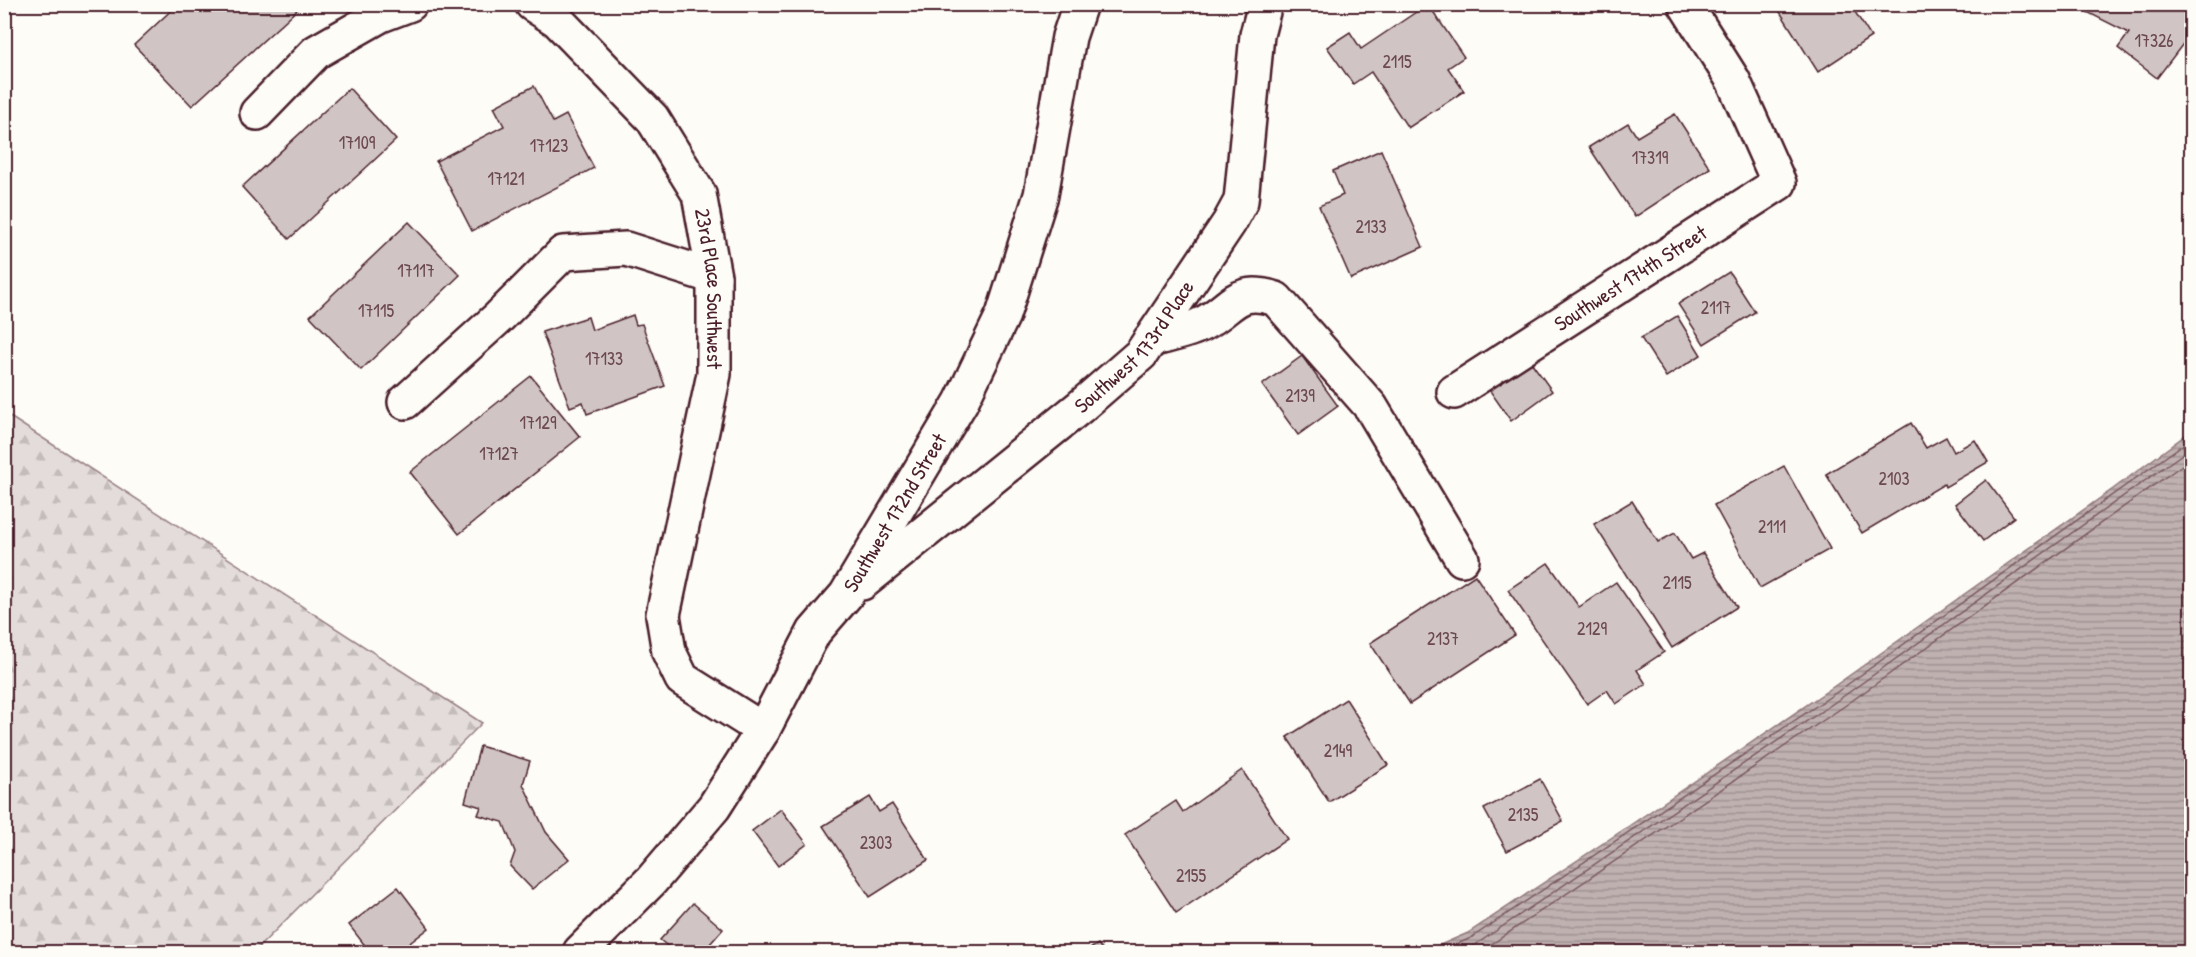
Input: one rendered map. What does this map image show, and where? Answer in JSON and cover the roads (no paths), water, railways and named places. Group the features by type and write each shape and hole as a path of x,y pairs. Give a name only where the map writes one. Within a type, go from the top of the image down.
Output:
{"street":[{"path":"257,113 316,52 381,15 410,4"},
{"name":"23rd Place Southwest","path":"532,4 557,20 652,118 699,194 714,277 714,374 663,615 669,652 682,679 763,730"},
{"name":"Southwest 172nd Street","path":"580,952 651,881 714,807 763,730 814,632 846,595 961,402 1003,315 1041,195 1069,37 1080,4"},
{"name":"Southwest 173rd Place","path":"846,595 1141,354 1229,223 1241,201 1257,35 1265,4"},
{"name":"Southwest 174th Street","path":"1454,392 1779,183 1733,80 1685,4"},
{"path":"405,402 499,317 563,254 626,249 714,277"},
{"path":"1150,340 1204,324 1243,296 1260,294 1276,299 1371,407 1462,559"}],"water":[{"path":"2191,431 2191,952 1424,952 1468,933 1623,830 1833,687 2113,489"}]}
